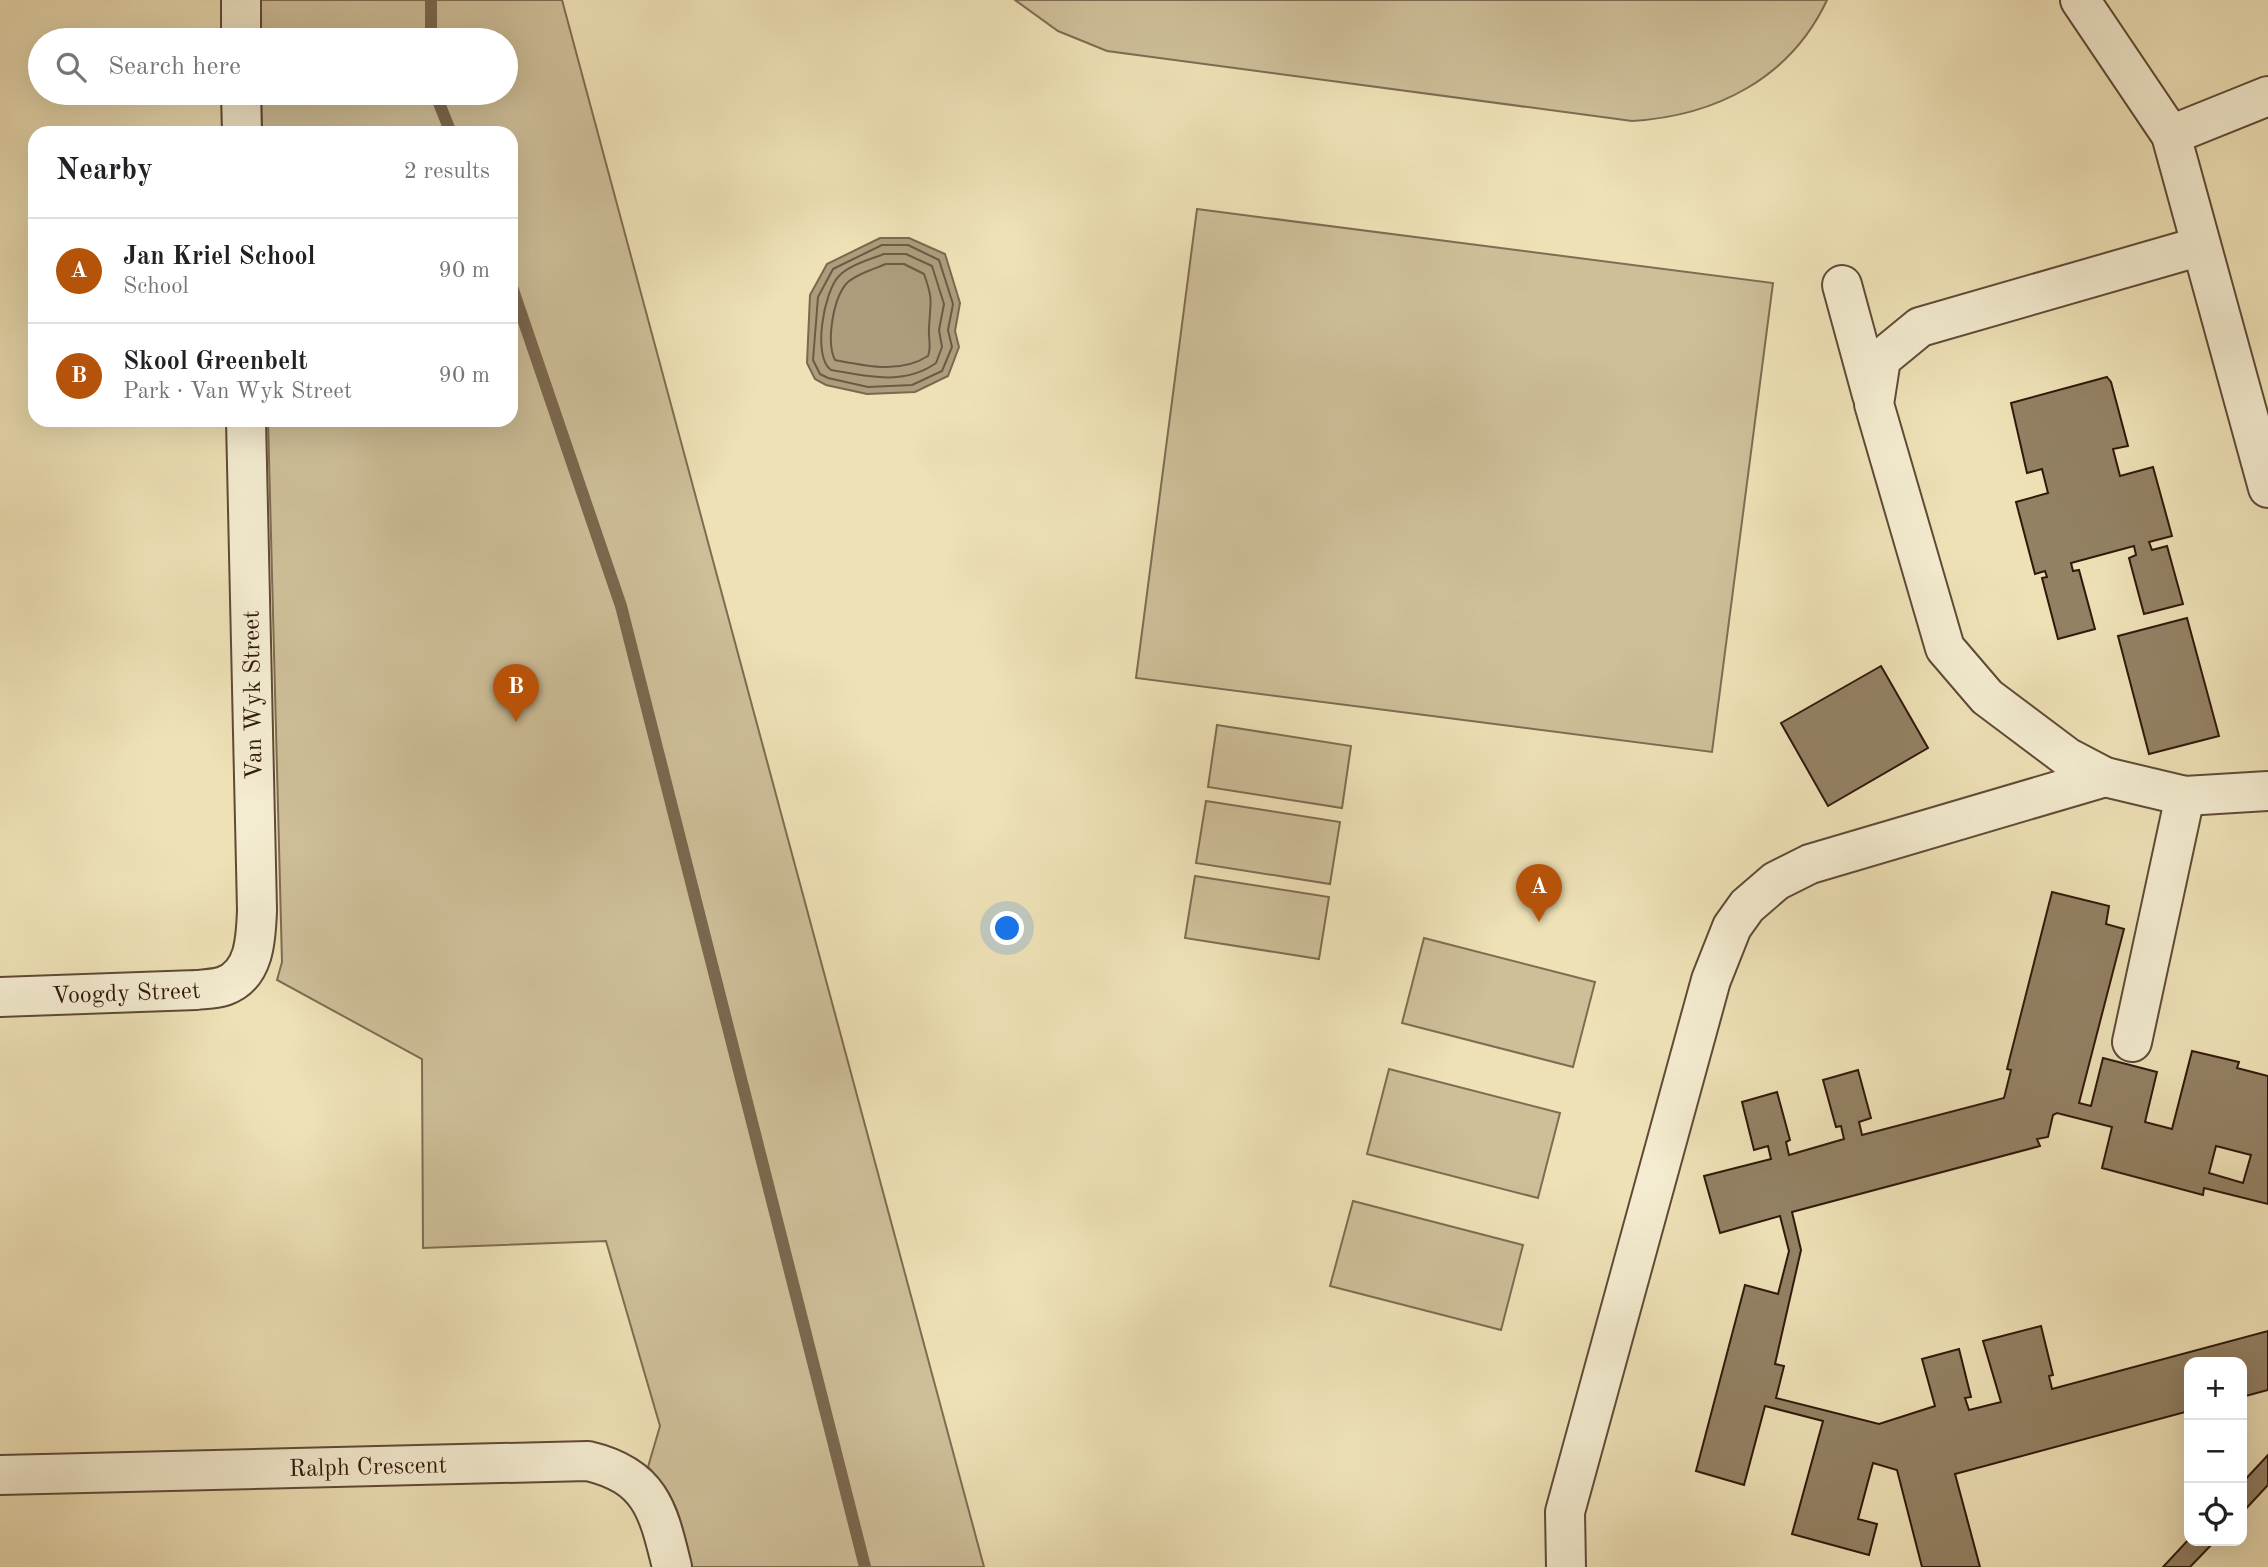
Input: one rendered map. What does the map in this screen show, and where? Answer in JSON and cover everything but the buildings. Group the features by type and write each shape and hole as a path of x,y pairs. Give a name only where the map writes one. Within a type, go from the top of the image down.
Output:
{"street":[{"path":"241,0 241,28"},
{"path":"2080,0 2171,135 2268,488"},
{"path":"2171,135 2268,96"},
{"path":"241,105 242,126"},
{"path":"1874,404 1881,359 1920,327 2201,246"},
{"path":"1842,285 1945,648 1987,697 2067,757 2105,776 2185,796 2268,791"},
{"name":"Van Wyk Street","path":"246,427 257,910 256,936 247,970"},
{"path":"1566,1567 1565,1512 1700,1014 1732,927 1758,895 1776,881 1810,864 2105,776"},
{"path":"2132,1042 2185,796"},
{"name":"Voogdy Street","path":"0,997 196,990 225,986 247,970"},
{"name":"Ralph Crescent","path":"0,1475 587,1461 608,1466 627,1475 650,1499 659,1513 672,1567"}],"shaded area":[{"path":"259,0 562,0 984,1567 692,1567 673,1501 648,1467 660,1426 606,1241 423,1248 422,1059 277,980 282,962 268,427 518,427 518,126 262,126 261,105 518,105 518,28 260,28"},
{"path":"1015,0 1827,0 1793,52 1771,72 1747,88 1692,111 1663,118 1632,121 1107,51 1058,31"},
{"path":"1197,209 1773,283 1712,752 1136,678"},
{"path":"1217,725 1351,746 1342,808 1208,787"},
{"path":"1206,801 1340,822 1330,884 1196,863"},
{"path":"1195,876 1329,897 1319,959 1185,938"},
{"path":"1424,938 1595,982 1573,1067 1402,1023"},
{"path":"1389,1069 1560,1113 1538,1198 1367,1154"},
{"path":"1353,1201 1523,1245 1501,1330 1330,1286"}],"water":[{"path":"880,238 909,238 945,254 960,303 955,331 959,347 948,376 915,392 867,394 826,385 815,379 807,363 810,295 827,264"}],"waterway":[{"path":"431,0 431,28"},
{"path":"440,105 448,126"},
{"path":"518,304 621,606 865,1567"}],"place":[{"name":"Skool Greenbelt","path":"516,722"},
{"name":"Jan Kriel School","path":"1539,922"}]}
